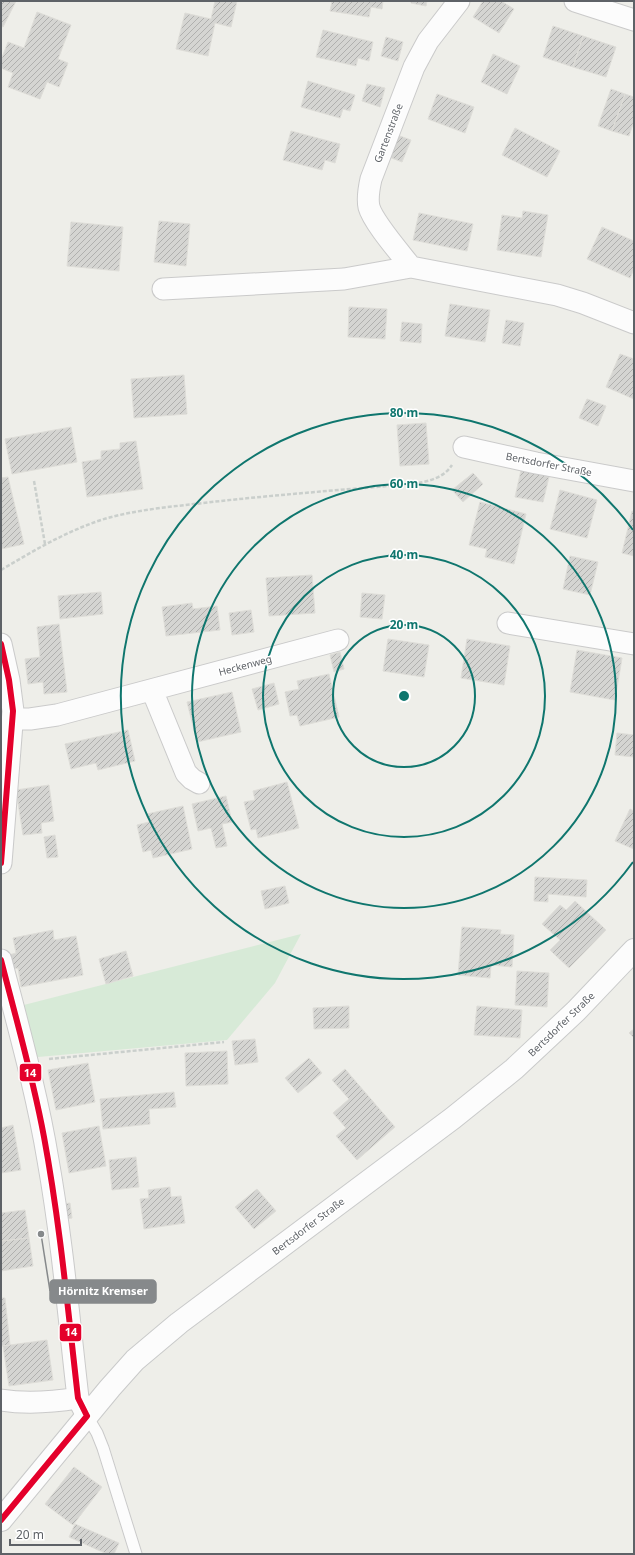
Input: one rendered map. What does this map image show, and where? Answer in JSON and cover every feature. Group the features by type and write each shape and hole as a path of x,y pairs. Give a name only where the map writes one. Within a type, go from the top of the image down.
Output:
{"main road":[{"name":"Bertsdorfer Straße","path":"1,1520 82,1407 179,1323 453,1118 514,1069 576,1011 634,950"}],"street":[{"name":"Gartenstraße","path":"411,267 375,220 369,208 368,194 371,179 414,67 428,41 459,1"},
{"path":"574,1 634,20"},
{"path":"163,289 344,279 411,267 557,296 584,303 634,323"},
{"name":"Bertsdorfer Straße","path":"464,447 536,463 634,481"},
{"path":"508,623 634,644"},
{"name":"Heckenweg","path":"7,718 30,719 57,715 338,640"},
{"path":"1,644 12,696 7,718 1,863"},
{"path":"152,690 186,773 199,783"},
{"path":"1,960 39,1112 55,1201 82,1407 57,1401 11,1402 1,1400"}],"lane":[{"path":"82,1407 97,1433 103,1448 136,1554"}],"path":[{"path":"1,570 45,544 69,532 102,520 137,512 246,498 411,484 429,481 448,472 464,447"},
{"path":"34,481 45,544"},
{"path":"26,1061 224,1042"}],"green space":[{"path":"301,934 275,983 227,1040 27,1058 16,1007"}],"building":[{"path":"1,1 16,1 3,27 1,26"},
{"path":"215,1 237,1 231,27 215,23 208,56 176,49 185,13 211,19"},
{"path":"332,1 383,1 382,9 371,7 369,17 330,11"},
{"path":"411,1 427,1 426,6 411,3"},
{"path":"483,1 501,1 514,9 499,33 473,17"},
{"path":"37,12 71,25 58,59 68,63 59,87 47,82 40,99 8,87 13,73 1,68 1,60 8,42 24,48"},
{"path":"553,26 583,36 573,67 543,57"},
{"path":"323,30 373,42 369,61 358,58 356,66 316,57"},
{"path":"583,36 616,47 606,77 573,67"},
{"path":"386,37 403,42 398,61 381,56"},
{"path":"493,54 520,66 507,94 481,82"},
{"path":"308,81 355,95 350,111 343,109 340,118 301,107"},
{"path":"367,84 385,88 380,107 362,101"},
{"path":"611,89 625,94 612,131 598,126"},
{"path":"437,94 474,107 465,133 428,119"},
{"path":"625,94 634,97 634,121 629,136 612,131"},
{"path":"515,128 560,151 547,177 502,155"},
{"path":"291,131 340,144 335,163 325,160 322,170 283,160"},
{"path":"397,135 411,140 402,162 389,157"},
{"path":"523,211 548,215 541,257 497,250 502,215 522,218"},
{"path":"419,213 473,224 467,251 413,240"},
{"path":"159,221 190,224 186,266 154,262"},
{"path":"71,222 123,227 119,271 67,266"},
{"path":"602,227 634,241 634,269 630,278 587,259"},
{"path":"450,304 490,310 485,342 445,336"},
{"path":"349,307 387,309 385,339 348,337"},
{"path":"506,320 524,323 520,346 502,343"},
{"path":"402,322 422,324 421,343 400,341"},
{"path":"620,354 634,359 634,399 606,387"},
{"path":"184,375 187,414 134,418 131,379"},
{"path":"587,399 606,406 598,426 579,418"},
{"path":"426,423 429,464 400,466 397,425"},
{"path":"71,427 77,462 12,474 5,439"},
{"path":"136,441 143,489 87,497 82,462 101,459 101,451 120,449 120,443"},
{"path":"521,470 549,477 543,502 515,497"},
{"path":"473,473 483,484 463,502 452,490"},
{"path":"8,477 24,544 1,549 1,478"},
{"path":"560,490 597,500 587,538 550,529"},
{"path":"480,502 526,514 514,564 485,557 487,549 469,545"},
{"path":"632,511 634,512 634,556 622,553"},
{"path":"570,556 598,562 590,595 563,589"},
{"path":"312,575 315,613 269,616 266,578"},
{"path":"101,592 103,614 60,619 58,596"},
{"path":"362,593 385,595 382,619 360,617"},
{"path":"192,603 193,609 217,606 220,630 166,636 162,607"},
{"path":"251,610 254,632 232,635 229,613"},
{"path":"59,624 67,692 44,694 43,682 28,684 25,659 40,657 37,627"},
{"path":"388,639 429,645 424,677 383,671"},
{"path":"467,639 510,646 504,685 461,678"},
{"path":"577,650 622,658 615,700 570,692"},
{"path":"340,652 344,669 334,672 330,655"},
{"path":"329,674 339,717 300,726 297,715 290,716 285,692 299,689 297,681"},
{"path":"274,683 279,704 258,710 252,689"},
{"path":"232,692 241,732 197,742 187,702"},
{"path":"128,730 135,761 98,770 96,763 71,769 65,744"},
{"path":"617,733 634,735 634,757 615,755"},
{"path":"287,782 299,828 258,838 256,829 251,830 244,802 255,800 253,791"},
{"path":"49,785 54,821 41,823 42,833 23,835 16,790"},
{"path":"226,796 232,822 222,824 227,846 216,848 211,828 198,831 192,804"},
{"path":"183,806 192,849 153,858 151,850 143,852 137,825 149,822 147,814"},
{"path":"630,809 634,811 634,849 615,841"},
{"path":"55,835 58,857 47,858 44,837"},
{"path":"535,877 587,880 586,897 548,894 548,902 534,901"},
{"path":"285,886 289,903 265,909 261,891"},
{"path":"575,901 606,930 569,968 550,950 560,940 542,924 560,905 566,910"},
{"path":"462,927 501,930 500,934 514,935 512,967 491,965 490,978 458,975"},
{"path":"53,930 54,940 76,936 83,975 21,987 18,968 11,969 9,955 16,953 13,938"},
{"path":"126,951 133,976 106,984 99,959"},
{"path":"517,971 549,973 547,1007 515,1005"},
{"path":"349,1006 349,1028 314,1029 313,1008"},
{"path":"477,1006 522,1010 520,1038 474,1035"},
{"path":"634,1029 634,1038 629,1033"},
{"path":"255,1039 258,1062 235,1065 232,1041"},
{"path":"227,1051 228,1084 186,1086 185,1053"},
{"path":"309,1058 322,1073 298,1093 285,1078"},
{"path":"88,1063 95,1102 56,1110 48,1070"},
{"path":"345,1069 395,1127 357,1160 336,1136 346,1128 333,1113 349,1099 332,1080"},
{"path":"174,1092 176,1107 149,1109 150,1124 103,1129 100,1099"},
{"path":"13,1125 21,1170 1,1173 1,1128"},
{"path":"99,1126 106,1166 69,1173 62,1133"},
{"path":"136,1157 139,1187 112,1190 109,1160"},
{"path":"170,1187 171,1197 181,1196 185,1223 144,1229 140,1199 149,1198 148,1190"},
{"path":"257,1189 276,1211 254,1229 235,1207"},
{"path":"70,1203 72,1218 66,1219 64,1204"},
{"path":"25,1210 29,1238 1,1241 1,1213"},
{"path":"29,1238 33,1266 1,1271 1,1241"},
{"path":"1,1298 5,1298 10,1345 1,1346"},
{"path":"47,1340 53,1380 9,1386 3,1346"},
{"path":"74,1467 102,1487 73,1525 45,1504"},
{"path":"75,1524 119,1543 114,1554 107,1554 69,1537"}],"transit line":[{"name":"14","path":"1,644 9,680 13,711 1,863"},
{"name":"14","path":"1,960 30,1070 40,1115 50,1169 59,1234 78,1398 87,1416"},
{"name":"14","path":"1,1520 87,1416"}],"place":[{"name":"Hörnitz Kremser","path":"41,1234"}]}
